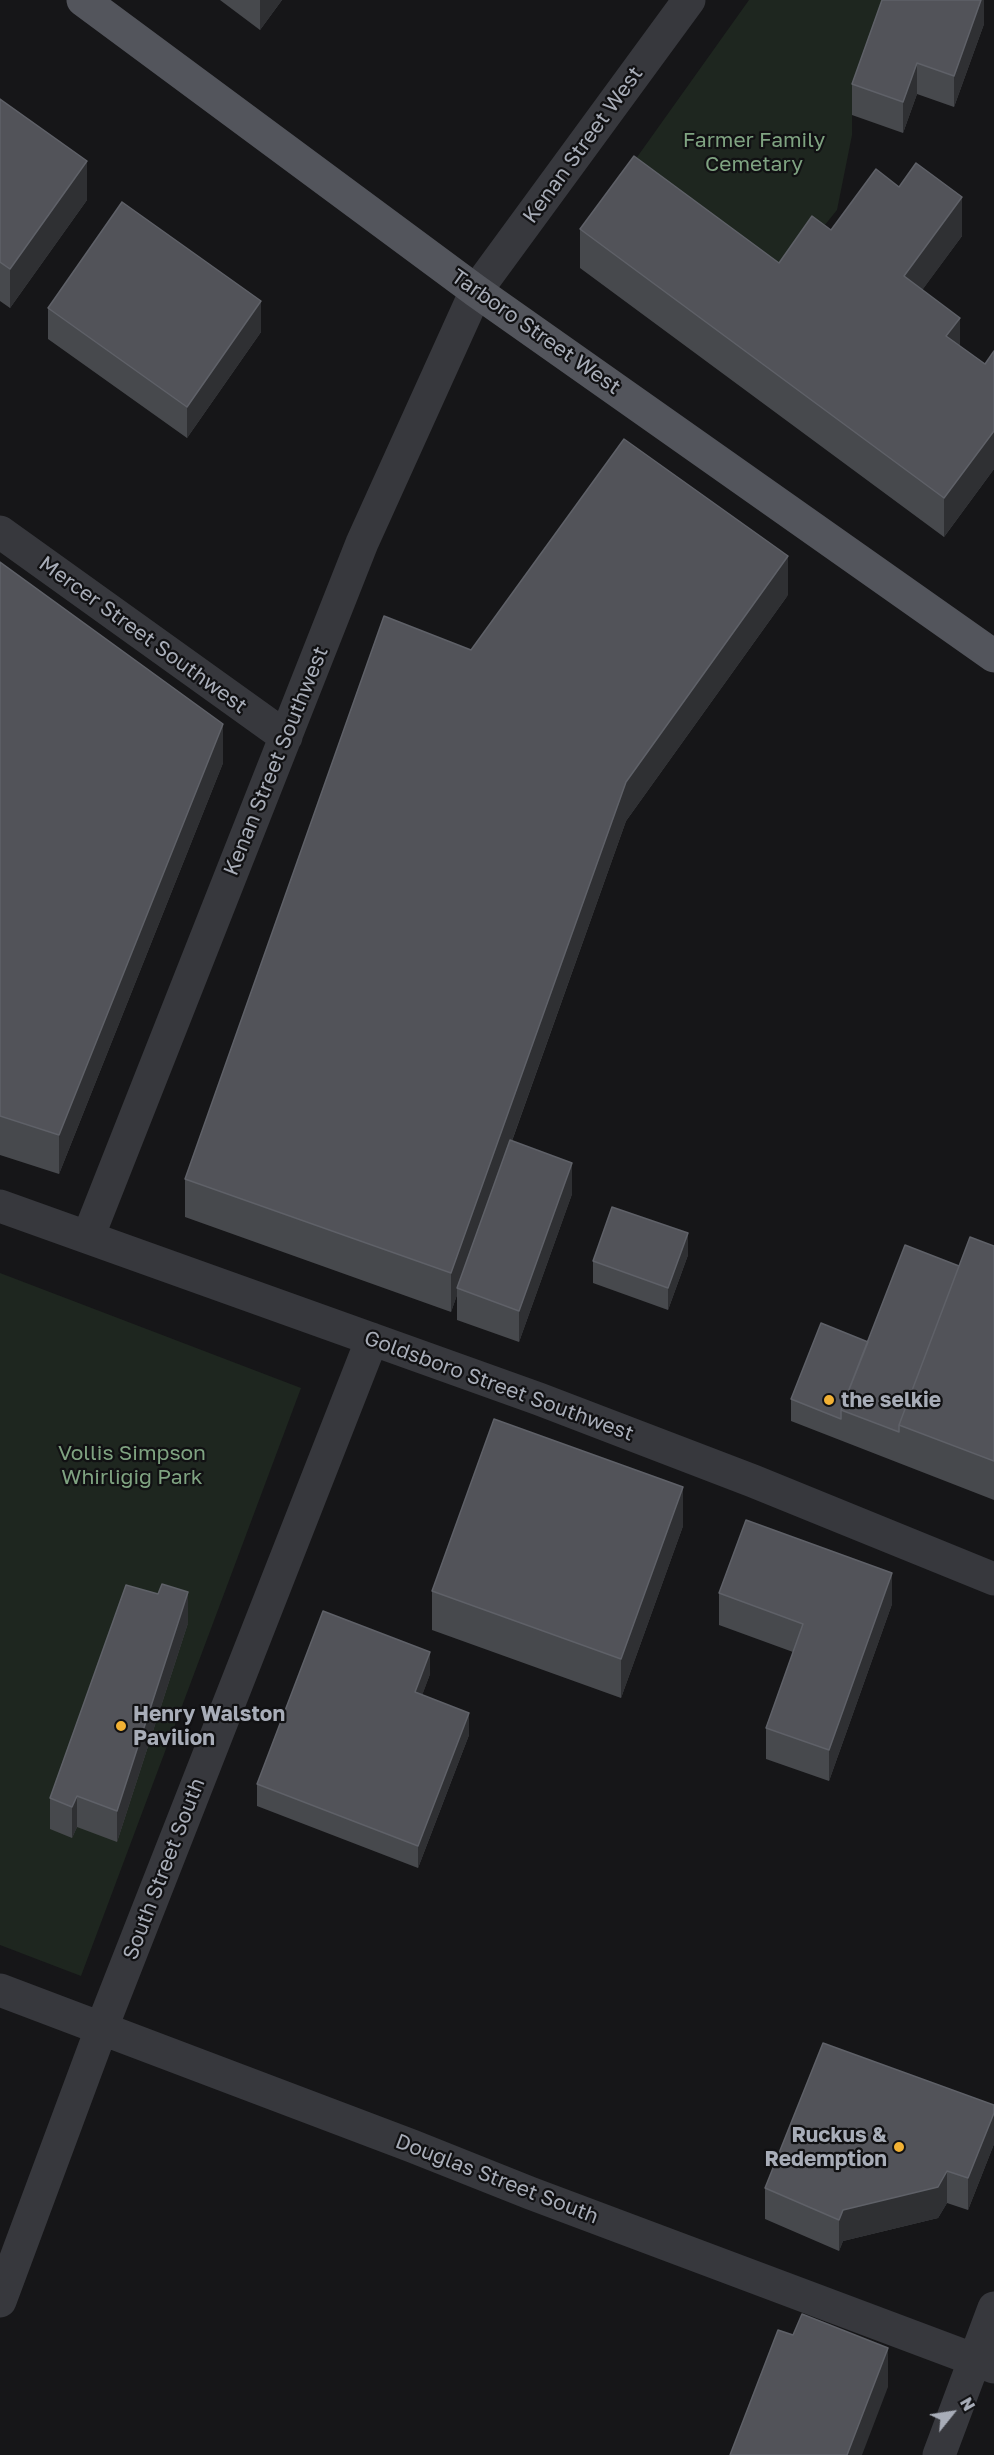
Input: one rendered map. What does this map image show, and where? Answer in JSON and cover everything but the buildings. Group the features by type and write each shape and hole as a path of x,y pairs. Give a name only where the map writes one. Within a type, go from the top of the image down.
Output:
{"main road":[{"name":"Tarboro Street West","path":"83,0 476,291 994,656"}],"street":[{"name":"Kenan Street West","path":"476,291 689,0"},
{"name":"Kenan Street Southwest","path":"88,1237 362,543 476,291"},
{"name":"Mercer Street Southwest","path":"0,532 286,738"},
{"name":"Goldsboro Street Southwest","path":"0,1206 372,1339 753,1481 994,1579"},
{"name":"South Street South","path":"0,2301 102,2027 372,1339"},
{"name":"Douglas Street South","path":"0,1990 412,2145 530,2193 985,2363"},
{"path":"939,2455 985,2363 994,2308"}],"green space":[{"name":"Farmer Family Cemetary","path":"749,0 893,0 852,115 852,135 837,210 778,283 625,174"},
{"name":"Vollis Simpson Whirligig Park","path":"0,1273 301,1388 81,1976 0,1945"}],"place":[{"name":"the selkie","path":"829,1400"},
{"name":"Henry Walston Pavilion","path":"121,1726"},
{"name":"Ruckus & Redemption","path":"899,2147"}]}
